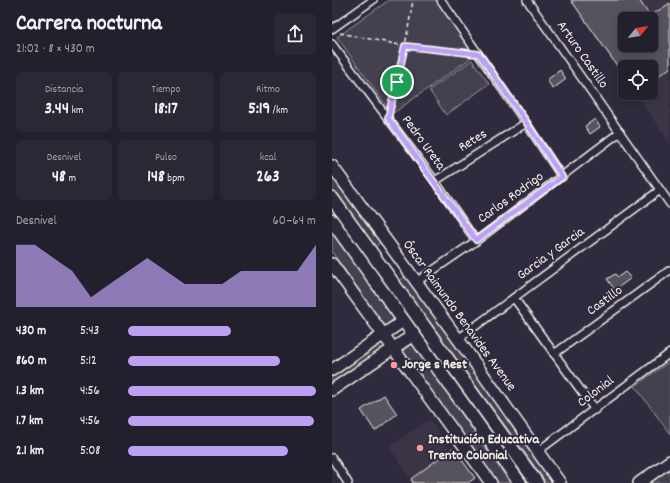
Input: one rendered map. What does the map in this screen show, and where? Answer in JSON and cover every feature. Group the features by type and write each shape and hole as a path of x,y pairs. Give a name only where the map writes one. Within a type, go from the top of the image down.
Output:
{"main road":[{"name":"Óscar Raimundo Benavides Avenue","path":"332,166 458,339 560,483"},
{"path":"332,198 537,483"},
{"path":"332,221 520,483"},
{"path":"332,264 491,483"},
{"path":"332,370 403,321"},
{"path":"332,390 413,335"},
{"path":"639,483 670,461"}],"street":[{"path":"332,29 373,0"},
{"path":"441,0 526,122 562,177"},
{"name":"Arturo Castillo","path":"527,0 670,204"},
{"name":"Pedro Ureta","path":"332,44 388,118 476,240"},
{"name":"Retes","path":"434,181 526,122"},
{"name":"Carlos Rodrigo","path":"416,282 562,177 620,132"},
{"name":"Garcia y Garcia","path":"458,339 660,190"},
{"name":"Castillo","path":"554,354 670,270"},
{"path":"514,298 595,410"},
{"name":"Colonial","path":"538,451 670,353"},
{"path":"332,458 348,483"}],"path":[{"path":"388,118 405,46 413,0"},
{"path":"339,33 405,46 479,54"}],"shaded area":[{"path":"389,0 436,0 475,55 392,114 337,37"},
{"path":"569,0 670,0 670,143 640,100 658,100 658,60 618,60 618,70"},
{"path":"472,60 489,84 446,115 429,90"},
{"path":"332,173 382,241 374,248 332,190"},
{"path":"332,230 395,317 395,321 389,326 385,326 332,252"},
{"path":"406,276 555,483 547,483 399,281"},
{"path":"412,343 510,483 498,483 402,352"},
{"path":"378,344 382,349 332,383 332,376"},
{"path":"670,361 670,434 635,386"},
{"name":"Institución Educativa Trento Colonial","path":"429,419 451,450 411,479 389,447"},
{"path":"670,468 670,481 667,483 648,483"}],"building":[{"path":"571,0 639,0 647,12 618,12 618,52 658,52 658,12 656,12 670,3 670,68 658,76 658,60 618,60 618,67"},
{"path":"560,70 566,79 553,89 547,80"},
{"path":"595,119 600,127 590,134 585,126"},
{"path":"625,272 631,278 615,290 607,279 615,274 618,277"},
{"path":"384,395 397,414 375,431 361,410"},
{"path":"453,448 475,478 468,483 413,483 411,479"}],"place":[{"name":"Jorge s Rest","path":"394,365"},
{"name":"Institución Educativa Trento Colonial","path":"420,448"}],"route":[{"path":"405,46 479,54 562,177 476,240 388,118 397,82 405,46"}]}
